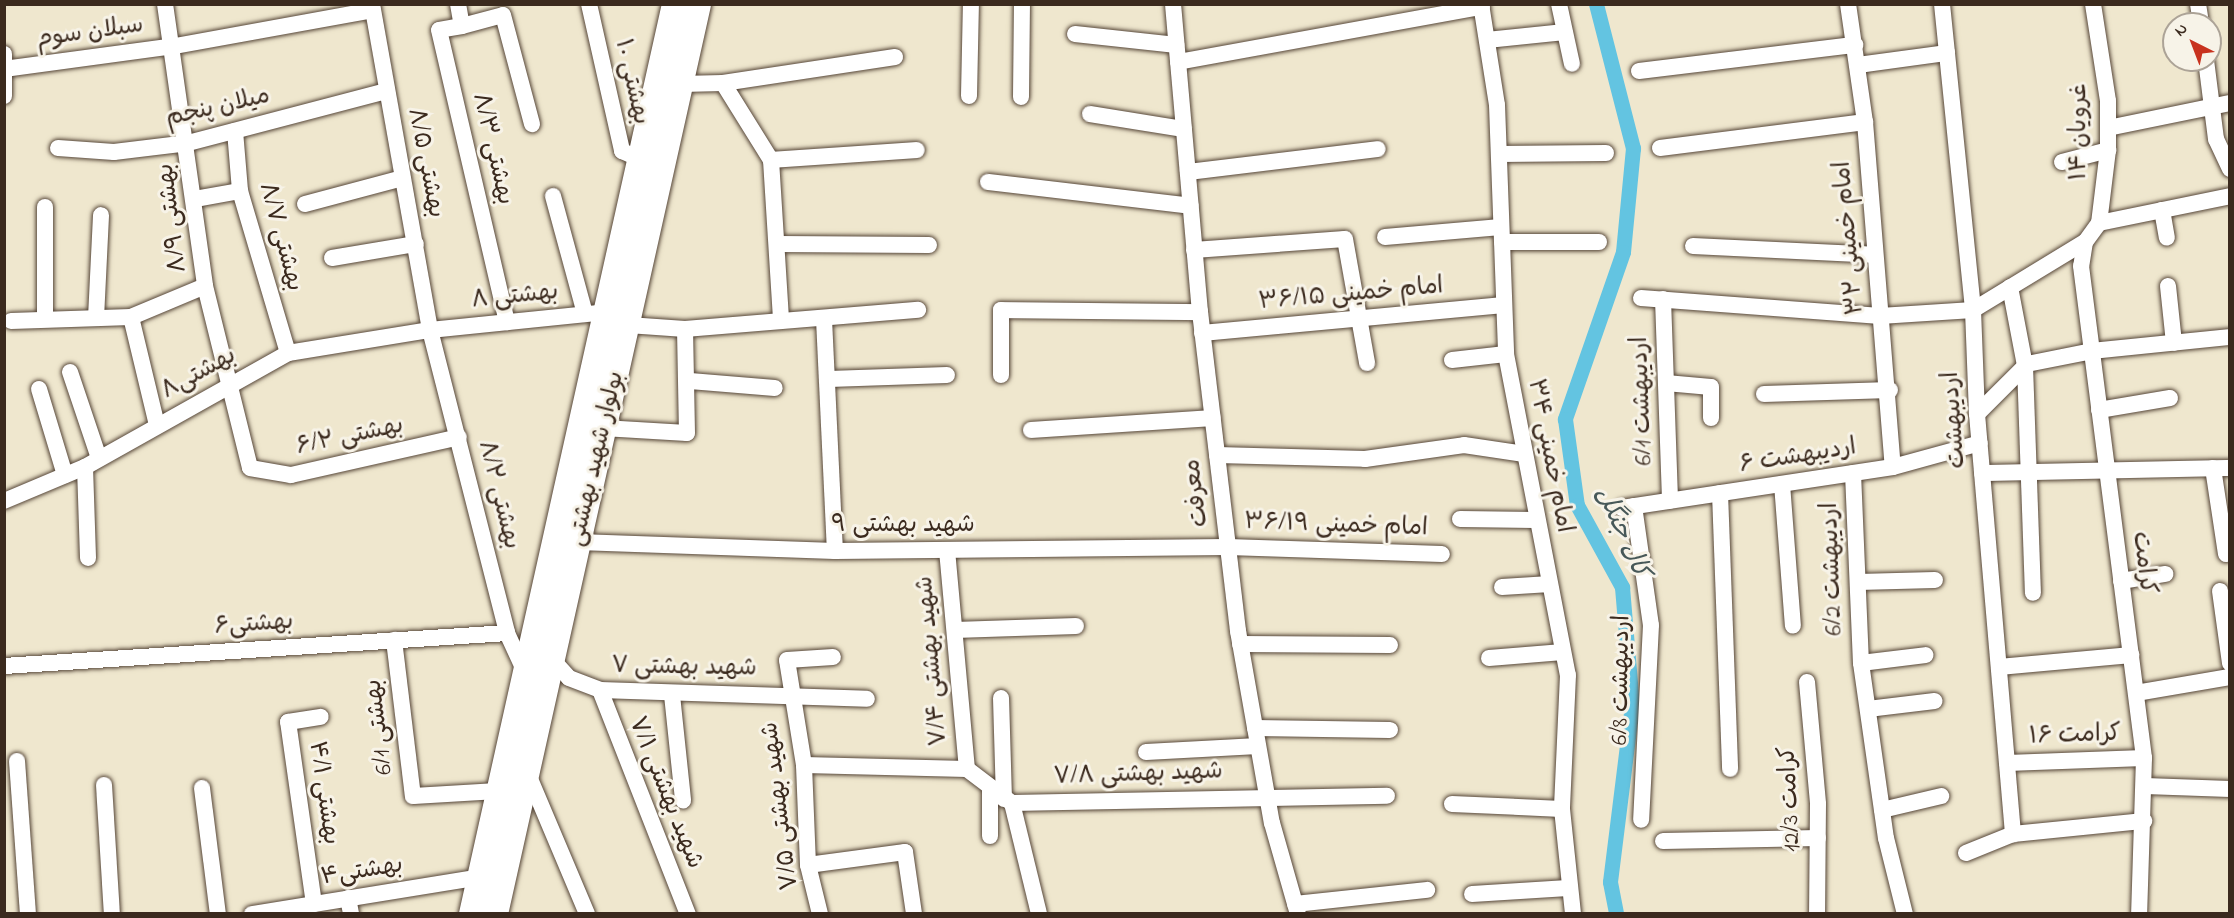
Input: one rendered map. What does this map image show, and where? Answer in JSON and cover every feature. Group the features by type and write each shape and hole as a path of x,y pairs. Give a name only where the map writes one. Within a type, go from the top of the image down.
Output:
{"main road":[{"name":"بولوار شهید بهشتی","path":"472,914 524,670 595,313 640,159 675,4"},
{"name":"بولوار شهید بهشتی","path":"495,914 698,4"}],"street":[{"name":"سبلان سوم","path":"5,64 175,46 165,4"},
{"path":"458,4 462,26 503,15 532,124"},
{"name":"بهشتی ۱۰","path":"589,4 622,151 640,159"},
{"path":"969,96 971,4"},
{"path":"1021,97 1022,4"},
{"name":"معرفت","path":"1173,4 1202,333 1240,644 1267,795 1296,909"},
{"path":"1558,4 1572,64"},
{"name":"امام خمینی ۳۲","path":"1848,4 1865,122 1874,255 1890,390 1893,467"},
{"name":"اردیبهشت","path":"1942,4 1973,310 1977,414 2013,834"},
{"name":"غرویان ۱۴","path":"2094,4 2108,128 2108,150 2099,223"},
{"path":"1178,62 1481,6"},
{"name":"امام خمینی ۳۴","path":"1481,6 1487,40 1499,154 1506,354 1535,520 1568,675 1562,809 1568,888 1573,914"},
{"path":"175,46 372,7"},
{"name":"بهشتی ۸/۵","path":"372,7 430,330"},
{"name":"بهشتی ۸/۳","path":"462,26 439,30 507,322"},
{"path":"1487,40 1565,32"},
{"path":"1074,34 1176,45"},
{"path":"1639,71 1855,45"},
{"name":"بهشتی ۸/۹","path":"175,46 189,143 205,286 250,468"},
{"path":"1858,65 1947,53"},
{"path":"681,84 723,83 895,57"},
{"path":"4,96 5,64"},
{"path":"2208,72 2216,139 2229,169"},
{"path":"723,83 771,160 781,321"},
{"name":"میلان پنجم","path":"58,148 114,152 189,143 386,91"},
{"path":"2108,128 2229,103"},
{"path":"1090,114 1184,129"},
{"path":"1660,148 1865,122"},
{"name":"بهشتی ۸/۷","path":"235,131 240,191 288,353"},
{"path":"1188,172 1378,149"},
{"path":"771,160 918,150"},
{"path":"2062,162 2108,150"},
{"path":"1499,154 1606,153"},
{"path":"304,204 403,178"},
{"path":"988,182 1191,206"},
{"path":"195,199 240,191"},
{"path":"553,196 595,313"},
{"path":"1641,298 1880,316 1973,310 2085,242 2099,223 2229,196"},
{"path":"45,207 45,319"},
{"path":"2162,210 2167,238"},
{"path":"96,318 101,215"},
{"path":"1385,237 1502,234 1599,242"},
{"path":"1194,250 1345,239 1367,363"},
{"name":"کرامت","path":"2085,242 2081,266 2144,758 2144,821 2139,914"},
{"path":"332,258 416,244"},
{"path":"778,244 929,245"},
{"path":"1693,246 1874,255"},
{"path":"11,321 131,317 205,286"},
{"path":"2168,286 2174,343"},
{"path":"2010,287 2025,366 2033,593"},
{"name":"اردیبهشت 6/1","path":"1663,299 1670,501"},
{"name":"امام خمینی ۳۶/۱۵","path":"1202,333 1504,305"},
{"path":"628,325 685,329 918,310"},
{"path":"1001,375 1001,310 1200,312"},
{"name":"۸ بهشتی","path":"430,330 595,313"},
{"path":"131,317 157,425"},
{"path":"824,319 835,551"},
{"path":"603,428 687,433 690,381 685,329"},
{"name":"بهشتی۸","path":"4,501 92,463 230,383 288,353 430,330"},
{"name":"بهشتی ۸/۲","path":"430,330 507,633 524,670"},
{"path":"1977,414 2025,366 2092,351 2229,337"},
{"path":"1452,360 1506,354"},
{"path":"70,372 92,463 88,558"},
{"path":"828,379 946,375"},
{"path":"690,381 775,388"},
{"path":"1666,382 1711,387 1711,418"},
{"path":"39,389 65,475"},
{"path":"1764,394 1890,390"},
{"path":"2099,410 2170,398"},
{"path":"1031,430 1213,418"},
{"name":"بهشتی ۶/۲","path":"250,468 291,475 459,438"},
{"name":"اردیبهشت ۶","path":"1628,507 1893,467 1980,444"},
{"path":"1217,454 1365,459 1464,445 1524,454"},
{"path":"1982,473 2221,468 2226,554"},
{"name":"اردیبهشت 6/2","path":"1853,473 1861,663 1882,810 1905,914"},
{"path":"1782,484 1793,626"},
{"path":"1720,493 1730,769"},
{"name":"اردیبهشت 6/8","path":"1628,507 1651,625 1641,820"},
{"path":"1460,519 1535,520"},
{"name":"شهید بهشتی ۹","path":"578,542 835,551 1228,547"},
{"name":"امام خمینی ۳۶/۱۹","path":"1228,547 1442,554"},
{"name":"شهید بهشتی ۷/۴","path":"947,549 967,769"},
{"path":"2121,581 2165,574"},
{"path":"1858,582 1935,580"},
{"path":"1502,586 1550,584"},
{"path":"2220,591 2229,663"},
{"path":"954,630 1076,626"},
{"name":"بهشتی۶","path":"4,666 507,633"},
{"name":"بهشتی 6/1","path":"394,640 413,796 498,791"},
{"path":"1240,644 1390,645"},
{"path":"1489,658 1563,652"},
{"path":"1861,663 1926,655"},
{"path":"1999,667 2131,655"},
{"name":"شهید بهشتی ۷/۵","path":"820,914 808,866 804,765 787,660 833,657"},
{"name":"شهید بهشتی ۷","path":"552,659 569,678 600,690 672,695 791,693 867,699"},
{"path":"2136,693 2229,677"},
{"name":"کرامت 12/3","path":"1807,682 1818,838 1817,914"},
{"name":"شهید بهشتی ۷/۱","path":"600,690 688,914"},
{"path":"672,695 683,800"},
{"path":"1001,698 1008,801 1039,914"},
{"path":"1868,709 1935,701"},
{"name":"بهشتی ۴/۱","path":"314,904 288,722 321,717"},
{"path":"1255,728 1390,730"},
{"path":"1146,752 1258,746"},
{"name":"کرامت ۱۶","path":"2007,763 2144,758"},
{"path":"17,761 28,914"},
{"path":"804,765 967,769 1008,801"},
{"path":"527,771 587,914"},
{"path":"104,785 112,914"},
{"path":"2145,786 2229,789"},
{"path":"202,788 218,914"},
{"path":"990,788 990,836"},
{"name":"شهید بهشتی ۷/۸","path":"1008,801 1267,795 1387,796"},
{"path":"1882,810 1941,796"},
{"path":"1452,804 1562,809"},
{"path":"1966,853 2013,834 2144,821"},
{"path":"1663,841 1818,838"},
{"path":"808,866 905,852 914,914"},
{"name":"بهشتی۴","path":"252,914 314,904 349,906 480,877"},
{"path":"1472,894 1568,888"},
{"path":"1296,909 1426,890"}],"waterway":[{"name":"کال جنگل","path":"1596,4 1633,148 1623,252 1565,419 1577,505 1622,587 1632,705 1610,882 1616,914"}]}
